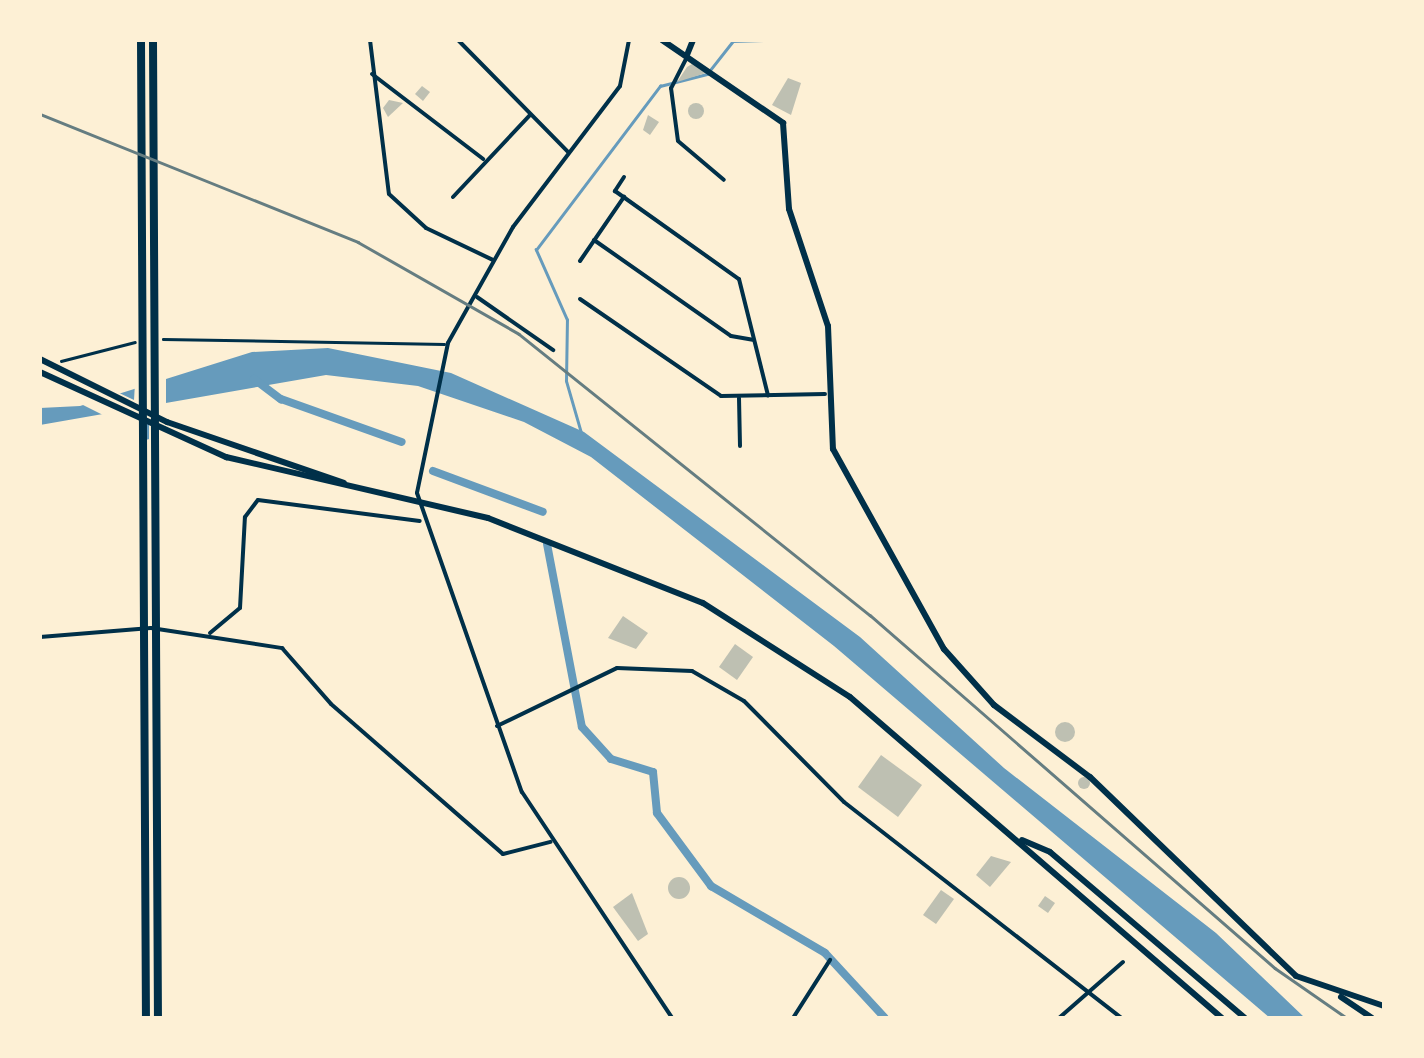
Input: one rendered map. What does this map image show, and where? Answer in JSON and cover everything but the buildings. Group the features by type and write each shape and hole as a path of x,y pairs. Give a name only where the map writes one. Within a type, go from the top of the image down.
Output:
{"highway":[{"path":"141,40 146,1018"},
{"path":"153,40 158,1018"}],"main road":[{"path":"662,40 783,123 789,209 828,326 825,394 842,470 964,673 1090,776 1268,953 1372,1018"},
{"path":"686,54 692,40"},
{"path":"40,359 190,431 350,486"},
{"path":"40,372 181,440 562,541 725,616 850,697 1222,1018"},
{"path":"1016,838 1050,852 1246,1018"},
{"path":"1335,994 1384,1003"}],"street":[{"path":"370,40 389,194 426,228 494,260"},
{"path":"458,40 569,154"},
{"path":"629,40 620,86 494,260 478,297 448,343 432,396 418,477 420,521 462,607 497,726 550,842 672,1018"},
{"path":"686,54 672,88 678,141 724,180"},
{"path":"372,74 483,159"},
{"path":"453,196 483,159 530,115"},
{"path":"624,178 615,191 739,279 768,395"},
{"path":"580,261 624,197"},
{"path":"594,240 731,336 754,340"},
{"path":"478,297 553,350"},
{"path":"580,298 720,396 825,394"},
{"path":"740,398 740,446"},
{"path":"210,634 240,608 245,517 258,500 420,521"},
{"path":"40,637 90,629 210,634 286,651 331,704 504,854 550,842"},
{"path":"497,726 570,685 637,664 678,666 715,682 844,802 1121,1018"},
{"path":"793,1018 830,960"},
{"path":"1059,1018 1124,962"}],"path":[{"path":"51,364 151,340 448,343"}],"water":[{"path":"328,348 451,373 584,432 860,637 1004,768 1216,933 1305,1018 1270,1018 834,646 591,457 524,422 418,386 326,375 40,425 40,408 80,406 252,352"}],"pier":[{"path":"166,373 166,407 111,419 75,401 113,390 134,400 135,383"}],"waterway":[{"path":"581,433 566,381 567,320 536,250 660,86 707,74 733,41 766,40"},
{"path":"254,379 281,399 402,442"},
{"path":"147,421 147,438"},
{"path":"433,471 543,512"},
{"path":"547,544 582,727 611,759 653,772 657,813 711,886 825,953 885,1018"}],"railway":[{"path":"40,114 358,242 519,334 870,615 1275,968 1347,1018"}]}
